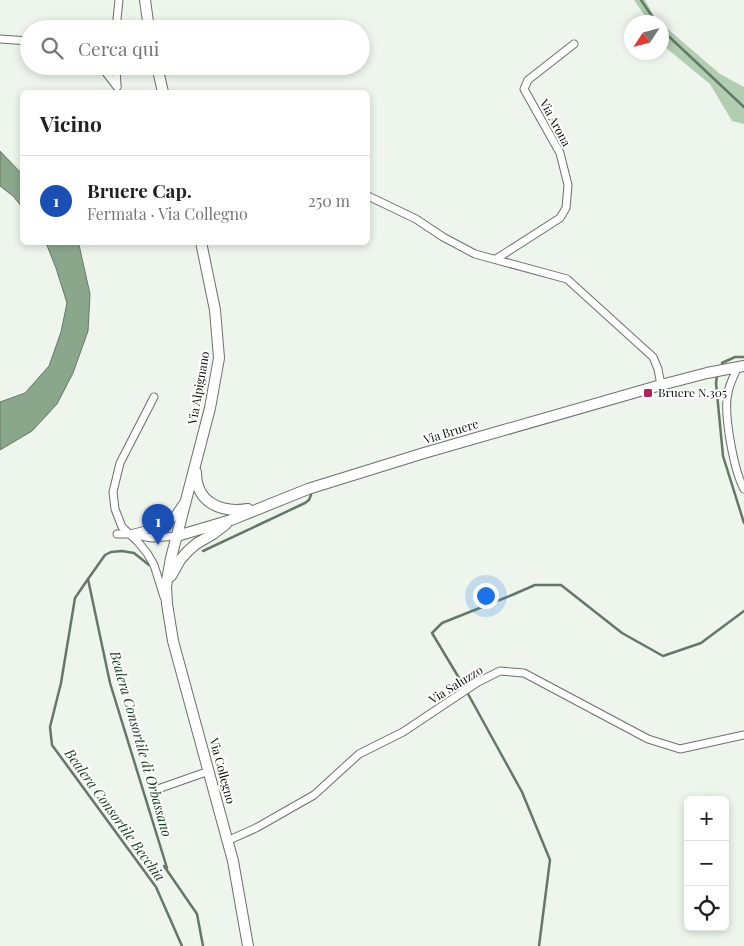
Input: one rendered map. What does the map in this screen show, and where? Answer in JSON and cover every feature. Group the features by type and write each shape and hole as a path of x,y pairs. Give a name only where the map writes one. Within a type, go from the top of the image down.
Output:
{"street":[{"path":"117,20 119,0"},
{"path":"145,0 148,20"},
{"path":"0,39 20,40"},
{"name":"Via Arona","path":"496,259 560,218 566,208 568,186 560,153 524,89 528,80 574,44"},
{"path":"108,75 117,87 116,75"},
{"path":"159,75 163,90"},
{"path":"370,197 416,219 443,237 475,254 567,279 654,357 661,385"},
{"name":"Via Alpignano","path":"177,536 210,408 219,358 215,310 201,245"},
{"name":"Via Bruere","path":"177,536 231,520 308,489 424,453 661,385 707,373 741,367"},
{"name":"Via Bruere","path":"741,367 728,394 727,419 734,457 744,489"},
{"name":"Via Collegno","path":"154,398 120,463 113,492 115,509 122,527 147,553 154,565 167,604"},
{"path":"196,462 196,477 199,488 211,504 222,509 239,510 267,506"},
{"path":"130,534 162,526 173,518 188,496"},
{"path":"166,586 180,560 188,551 231,520"},
{"path":"116,534 130,534 152,538 177,536"},
{"name":"Via Collegno","path":"177,536 166,586 173,641 233,861 248,946"},
{"name":"Via Saluzzo","path":"227,841 256,828 314,794 359,754 403,732 478,682 500,671 524,673 648,739 680,749 744,735"},
{"path":"155,790 209,771"}],"shaded area":[{"path":"634,0 645,0 653,15 644,15"},
{"path":"669,30 720,74 744,87 744,124 732,121 710,84 669,50"},
{"path":"0,151 20,172 20,205 13,196 0,186"},
{"path":"47,245 79,245 90,294 88,331 73,373 57,404 32,431 0,450 0,402 25,393 49,366 61,332 67,303"}],"waterway":[{"path":"641,0 651,15"},
{"path":"669,37 744,107"},
{"path":"722,363 735,357 744,357"},
{"path":"717,376 716,383 723,456 744,523"},
{"name":"Bealera Consortile di Orbassano","path":"203,551 305,503 311,495"},
{"name":"Bealera Consortile di Orbassano","path":"149,565 134,553 111,552 105,555 88,579 110,683 167,868 164,866 197,914 203,946"},
{"name":"Bealera Consortile Becchia","path":"88,579 75,598 61,683 50,727 52,745 156,887 182,946"},
{"path":"539,946 550,860 522,792 432,633 442,623 535,585 561,585 622,633 663,656 701,643 744,611"}],"place":[{"name":"Bruere N.305","path":"648,393"},
{"name":"Bruere Cap.","path":"158,545"}]}
